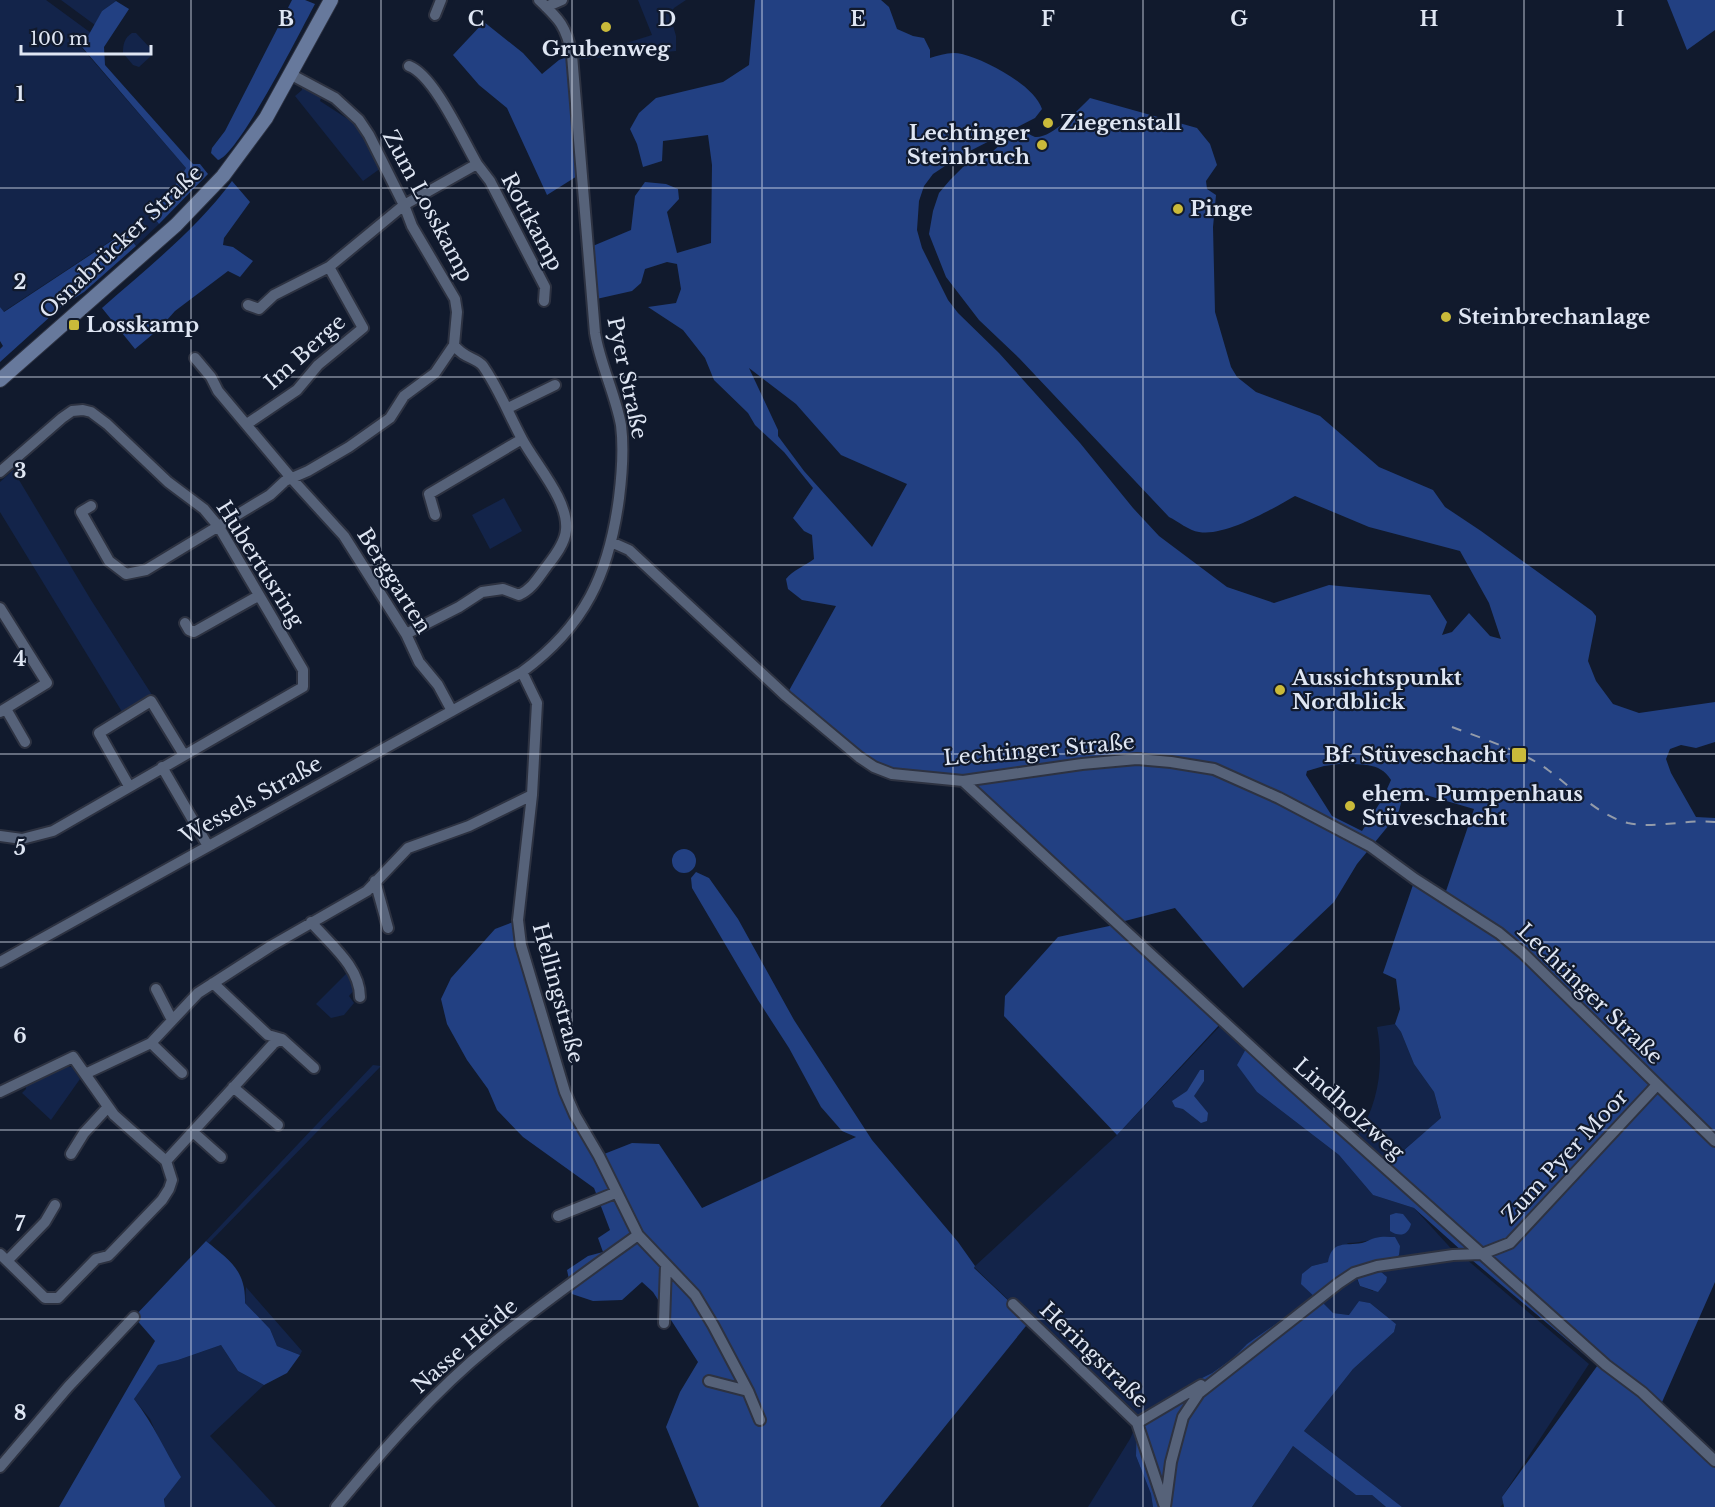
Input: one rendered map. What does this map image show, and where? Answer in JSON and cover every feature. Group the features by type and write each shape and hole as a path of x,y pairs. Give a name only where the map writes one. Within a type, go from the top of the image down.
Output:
{"street":[{"name":"Osnabrücker Straße","path":"0,380 167,233 201,200 236,160 266,118 331,0"},
{"path":"435,15 441,0"},
{"path":"542,3 562,0"},
{"name":"Pyer Straße","path":"522,672 543,657 561,639 587,604 605,565 622,472 623,444 620,423 599,356 595,333 572,55 567,33 542,3"},
{"name":"Rottkamp","path":"409,66 418,69 433,87 477,164 490,180 545,287 544,301"},
{"name":"Zum Losskamp","path":"91,506 81,512 110,561 126,574 146,570 270,495 285,481 349,447 390,418 404,396 435,373 454,345 457,312 455,299 412,226 369,135 359,120 335,98 290,74"},
{"name":"Rottkamp","path":"248,305 259,309 274,295 329,267 404,205 477,164"},
{"name":"Im Berge","path":"248,424 297,390 318,365 363,328 329,267"},
{"path":"406,634 482,592 503,589 519,595 530,590 558,552 566,531 565,514 556,493 522,439 508,408 481,363 461,354 454,345"},
{"name":"Berggarten","path":"195,358 212,377 218,391 292,479 344,536 406,634 419,662 438,686 452,711"},
{"path":"508,408 555,385"},
{"name":"Hubertusring","path":"0,472 72,411 91,412 107,424 168,482 204,509 219,527 303,670 303,687 52,831 22,839 0,836"},
{"path":"435,515 429,494 522,439"},
{"name":"Lechtinger Straße","path":"611,542 629,550 786,696 874,767 892,774 963,781 1082,764 1137,759 1171,762 1214,769 1278,798 1370,846 1415,879 1499,933 1523,953 1715,1141"},
{"path":"185,624 189,630 194,632 258,596"},
{"path":"0,608 47,683 3,710 25,742"},
{"name":"Wessels Straße","path":"0,962 522,672"},
{"name":"Hellingstraße","path":"522,672 537,703 532,795 518,920 521,945 565,1092 574,1115 599,1156 615,1193 638,1235 695,1295 748,1390 760,1420"},
{"path":"129,786 99,733 151,701 183,755"},
{"path":"162,767 208,846"},
{"name":"Lindholzweg","path":"963,781 1286,1079 1606,1365 1642,1392 1715,1461"},
{"path":"84,1072 151,1043 198,993 311,922 368,891 408,848 469,826 532,795"},
{"path":"375,881 388,928"},
{"path":"311,922 351,969 360,986 360,997"},
{"path":"213,983 268,1035 282,1039 314,1068"},
{"path":"156,989 172,1020"},
{"path":"166,1161 274,1043 282,1039"},
{"path":"151,1043 182,1073"},
{"path":"0,1092 73,1057 108,1107 166,1161 172,1180 162,1200 108,1256 96,1259 58,1298 45,1298 4,1258 45,1222 55,1205"},
{"name":"Zum Pyer Moor","path":"1165,1507 1171,1462 1183,1417 1198,1393 1339,1282 1354,1273 1393,1262 1482,1254 1510,1243 1657,1085"},
{"path":"233,1087 278,1125"},
{"path":"71,1154 84,1133 108,1107"},
{"path":"193,1132 221,1157"},
{"path":"558,1216 615,1193"},
{"name":"Nasse Heide","path":"336,1507 378,1456 430,1401 489,1346 638,1235"},
{"path":"664,1323 666,1264"},
{"name":"Heringstraße","path":"1013,1304 1137,1423 1165,1507"},
{"path":"0,1467 92,1352 134,1317"},
{"path":"709,1381 748,1390"},
{"name":"Zum Pyer Moor","path":"1137,1423 1199,1386 1213,1381"}],"shaded area":[{"path":"0,0 46,0 91,33 82,48 186,168 171,192 150,211 159,224 136,246 124,232 3,312 0,307"},
{"path":"61,0 116,1 102,11 95,25"},
{"path":"292,0 305,0 315,4 254,115 228,153 218,160 211,153 212,148 225,131"},
{"path":"638,0 686,0 674,8 670,15 676,36 676,51 572,60 652,35"},
{"path":"755,0 881,0 889,7 897,29 924,38 930,50 930,58 950,53 962,54 996,68 1020,83 1030,91 1042,109 1035,118 960,156 933,174 924,186 919,201 917,230 922,248 948,300 958,313 999,353 1159,536 1227,587 1274,603 1329,585 1430,595 1447,622 1442,635 1452,632 1469,613 1490,636 1501,639 1489,603 1460,551 1369,527 1295,496 1248,521 1210,532 1191,530 1169,517 1019,358 979,320 946,277 929,234 939,193 963,167 993,151 1007,139 1027,132 1035,137 1049,133 1090,98 1197,128 1210,144 1217,165 1206,181 1207,189 1216,195 1213,227 1215,312 1231,367 1237,377 1256,392 1320,416 1379,467 1433,490 1445,507 1592,611 1596,620 1588,661 1596,681 1613,704 1639,713 1715,702 1715,742 1696,748 1681,745 1670,749 1666,759 1671,773 1696,817 1715,818 1715,1282 1659,1409 1715,1460 1715,1507 1504,1507 1502,1497 1603,1358 1388,1164 1441,1118 1434,1092 1414,1064 1401,1032 1395,1024 1400,1009 1396,979 1383,973 1415,879 1444,897 1474,809 1405,789 1398,814 1357,864 1334,902 1243,988 1175,908 1121,922 963,781 874,767 786,696 836,606 802,600 788,589 786,579 814,559 812,535 804,531 793,518 813,488 784,452 755,425 748,413 714,380 705,358 683,330 648,307 676,303 681,289 677,264 667,262 645,269 641,283 632,291 592,300 588,248 631,230 635,196 645,182 666,184 678,189 679,199 667,212 677,253 711,243 712,165 708,135 663,141 662,161 643,167 630,129 639,113 656,98 723,82 749,65","holes":["749,368 796,404 841,455 907,484 872,547 804,471 778,436 778,430","1339,764 1361,764 1375,767 1391,780 1383,798 1362,831 1332,816 1306,775 1307,771"]},
{"path":"1667,0 1715,0 1715,30 1687,50"},
{"path":"116,1 129,9 104,47 105,65 193,164 200,164 208,174 159,224 150,212 171,192 186,168 82,47 102,11"},
{"path":"484,22 523,53 542,74 559,60 572,55 582,173 547,195 507,108 479,85 453,55"},
{"path":"132,33 136,33 152,50 151,56 139,67 133,65 123,53 124,42"},
{"path":"302,85 322,95 320,101 357,125 381,168 363,181 295,96 302,90"},
{"path":"232,181 250,202 224,238 223,245 233,247 253,261 240,277 228,271 175,311 159,329 135,349 102,308 187,232"},
{"path":"125,232 136,246 84,292 62,306 0,362 0,349 3,346 0,341 0,307 4,312"},
{"path":"13,470 91,600 154,698 124,715 0,512 0,482"},
{"path":"504,498 522,531 490,549 472,515"},
{"path":"684,849 692,853 696,861 692,869 684,873 676,869 672,861 676,853"},
{"path":"696,872 709,878 738,919 794,1020 872,1140 958,1242 975,1266 974,1268 1030,1321 880,1507 699,1507 666,1427 680,1392 698,1362 653,1292 642,1282 622,1300 593,1301 572,1294 567,1270 588,1256 603,1252 598,1238 610,1230 594,1188 523,1137 497,1110 488,1089 467,1060 447,1024 441,999 451,978 495,929 518,920 565,1092 599,1156 632,1143 659,1144 702,1208 856,1137 842,1131 821,1107 789,1048 692,888 691,878"},
{"path":"1114,925 1221,1023 1117,1135 1004,1016 1005,996 1058,937"},
{"path":"349,971 357,987 349,996 354,1003 344,1015 331,1018 316,1004"},
{"path":"1222,1024 1247,1047 1257,1092 1339,1155 1373,1195 1414,1208 1458,1256 1465,1258 1589,1364 1502,1497 1507,1500 1500,1507 1402,1507 1304,1431 1353,1369 1394,1332 1396,1324 1370,1303 1359,1301 1350,1315 1333,1313 1264,1335 1247,1344 1233,1358 1212,1373 1158,1403 1136,1456 1151,1494 1153,1507 1088,1507 1130,1439 1137,1423 974,1267 1117,1135","holes":["1395,1237 1377,1266 1381,1272 1373,1291 1360,1286 1354,1273 1312,1266 1328,1262 1348,1243"]},
{"path":"1395,1024 1401,1032 1414,1064 1434,1092 1441,1119 1388,1163 1358,1135 1371,1110 1378,1083 1380,1055 1377,1027"},
{"path":"1247,1047 1447,1230 1596,1360 1593,1362 1414,1208 1373,1195 1339,1155 1257,1092 1237,1065"},
{"path":"373,1065 381,1066 209,1243 206,1241"},
{"path":"63,1066 72,1067 80,1079 51,1120 22,1093 26,1085"},
{"path":"1200,1070 1204,1070 1204,1081 1194,1096 1208,1113 1207,1121 1201,1123 1183,1109 1175,1107 1172,1101 1187,1091"},
{"path":"1403,1214 1411,1224 1408,1231 1403,1234 1390,1231 1390,1215"},
{"path":"1378,1237 1395,1237 1400,1246 1399,1255 1393,1262 1378,1266 1387,1277 1378,1292 1360,1286 1355,1273 1319,1299 1333,1313 1349,1315 1359,1301 1370,1303 1396,1324 1394,1332 1353,1369 1304,1431 1402,1507 1386,1507 1372,1495 1356,1495 1293,1446 1252,1507 1153,1507 1151,1494 1136,1456 1137,1423 1158,1403 1212,1373 1280,1321 1318,1300 1301,1284 1302,1274 1312,1266 1328,1262 1336,1247 1362,1243"},
{"path":"206,1241 222,1254 239,1274 243,1282 245,1303 270,1329 277,1346 300,1355 287,1373 264,1385 238,1371 221,1345 158,1365 134,1399 153,1427 181,1477 164,1499 165,1507 59,1507 155,1341 134,1317"},
{"path":"246,1287 302,1351 300,1355 277,1346 270,1329 245,1303"},
{"path":"221,1345 238,1371 264,1385 210,1436 276,1507 165,1507 161,1444 150,1419 134,1399 157,1365"},
{"path":"1293,1446 1356,1495 1372,1495 1386,1507 1252,1507"}],"railway":[{"path":"1452,727 1528,758 1606,814 1628,823 1648,825 1715,822"}],"place":[{"name":"Grubenweg","path":"606,27"},
{"name":"Ziegenstall","path":"1048,123"},
{"name":"Lechtinger Steinbruch","path":"1042,145"},
{"name":"Pinge","path":"1178,209"},
{"name":"Steinbrechanlage","path":"1446,317"},
{"name":"Losskamp","path":"74,325"},
{"name":"Aussichtspunkt Nordblick","path":"1280,690"},
{"name":"Bf. Stüveschacht","path":"1519,755"},
{"name":"ehem. Pumpenhaus Stüveschacht","path":"1350,806"}]}
